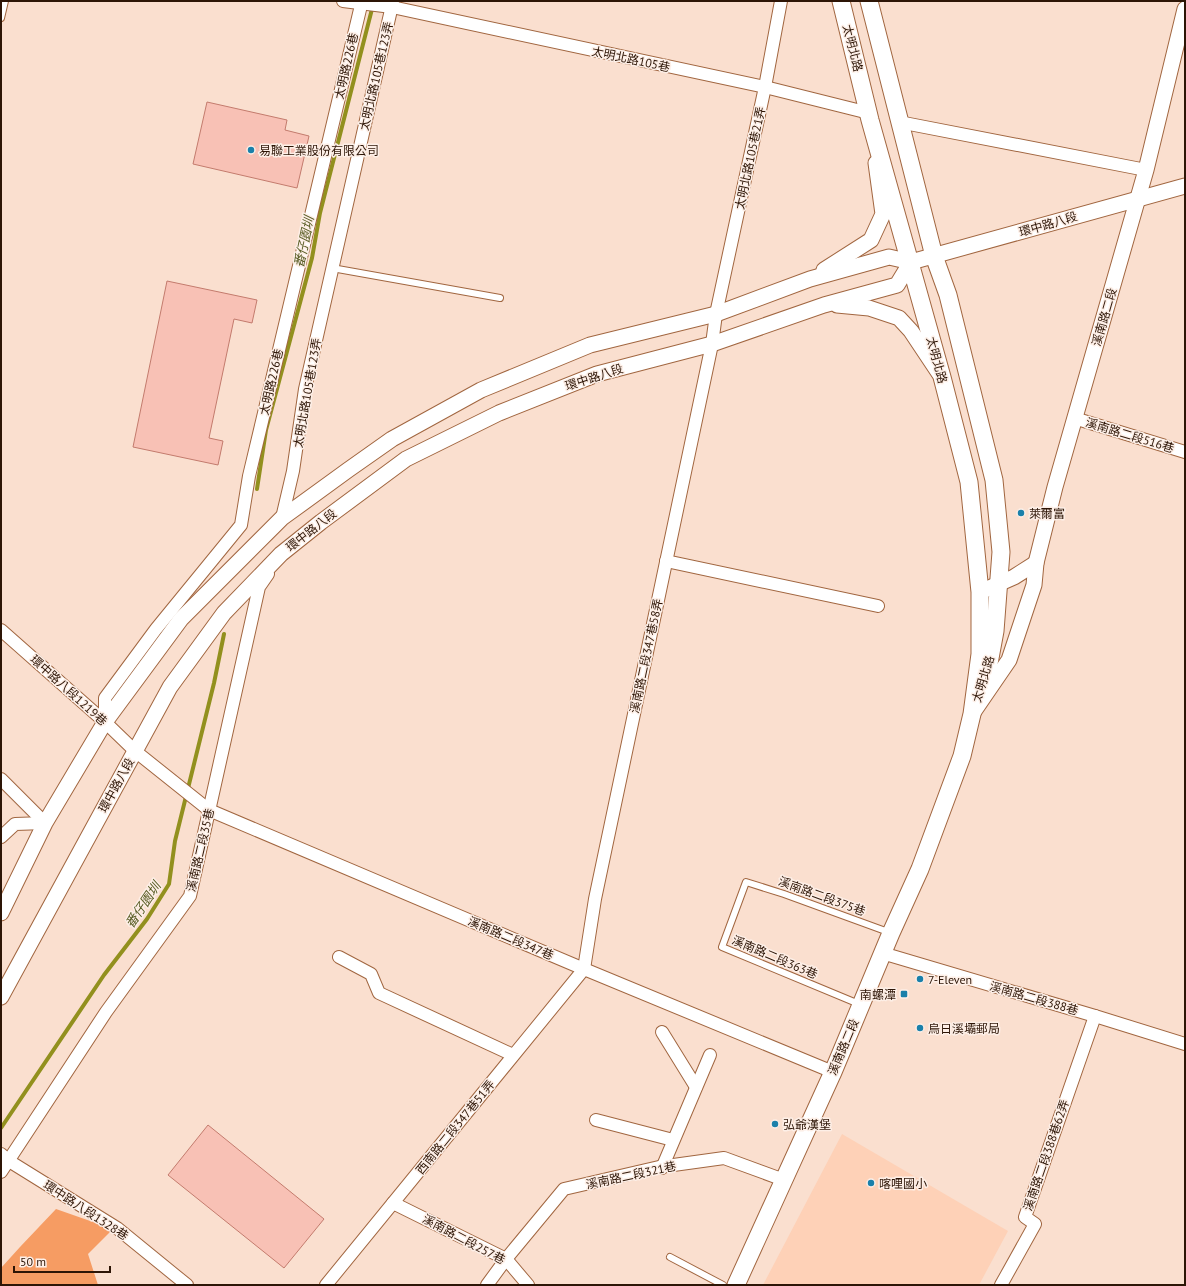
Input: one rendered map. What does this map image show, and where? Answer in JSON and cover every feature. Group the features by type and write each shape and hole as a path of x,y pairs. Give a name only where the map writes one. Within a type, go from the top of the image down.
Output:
{"main road":[{"name":"太明北路","path":"841,1 870,117 911,262 969,482 980,592 980,654 972,714"},
{"name":"太明北路","path":"869,1 934,256 948,295 994,480 1001,552 999,584 989,666 972,714"},
{"name":"溪南路二段","path":"736,1285 833,1072 882,953 920,869 962,756 972,714"}],"street":[{"name":"太明北路105巷","path":"343,1 393,4 765,87 870,117"},
{"name":"太明北路105巷21弄","path":"712,344 716,314 765,87 781,1"},
{"name":"太明路226巷","path":"105,722 105,698 156,629 241,525 251,469 361,3"},
{"name":"太明北路105巷123弄","path":"282,518 293,471 305,389 393,4"},
{"name":"溪南路二段","path":"972,714 1009,660 1034,585 1036,563 1055,486 1146,170 1185,9"},
{"name":"環中路八段","path":"810,279 871,240 883,214 870,117"},
{"path":"899,122 1146,170"},
{"name":"環中路八段","path":"1,913 45,823 105,722 182,619 282,518 392,439 481,390 590,345 716,314 810,279 889,257 911,262 1185,186"},
{"name":"環中路八段","path":"1,997 170,687 224,613 281,554 321,522 406,459 499,413 597,374 712,344 824,305 897,285 911,262"},
{"name":"環中路八段","path":"824,305 869,308 899,318 911,331 942,378"},
{"name":"溪南路二段347巷58弄","path":"584,969 595,899 712,344"},
{"name":"溪南路二段516巷","path":"1074,418 1185,452"},
{"name":"溪南路二段35巷","path":"1,1172 5,1157 106,1012 190,896 259,587 281,554"},
{"path":"666,562 878,606"},
{"path":"980,592 1014,577 1036,563"},
{"name":"環中路八段1219巷","path":"1,630 105,722 135,751 182,789"},
{"path":"1,779 45,823"},
{"name":"溪南路二段347巷","path":"182,789 209,810 584,969 833,1072"},
{"path":"1,837 15,824 45,823"},
{"name":"溪南路二段388巷","path":"882,953 1185,1044"},
{"path":"339,957 371,974 380,993 514,1055"},
{"name":"西南路二段347巷51弄","path":"326,1285 584,969"},
{"name":"溪南路二段388巷62弄","path":"1001,1285 1035,1224 1025,1217 1095,1016"},
{"path":"662,1032 696,1088"},
{"path":"662,1168 710,1055"},
{"path":"596,1120 673,1140"},
{"name":"環中路八段1328巷","path":"5,1157 117,1228 187,1285"},
{"name":"溪南路二段321巷","path":"486,1285 564,1189 658,1167 662,1168 724,1158 784,1180"},
{"name":"溪南路二段257巷","path":"393,1203 506,1259 528,1285"}],"lane":[{"path":"1,18 5,1"},
{"path":"332,268 500,298"},
{"name":"溪南路二段375巷","path":"746,882 784,894 891,933"},
{"name":"溪南路二段363巷","path":"746,882 722,947 861,1005"},
{"path":"670,1257 723,1285"}],"shaded area":[{"name":"喀哩國小","path":"842,1134 1008,1231 979,1285 763,1285"},
{"path":"56,1209 113,1229 88,1254 98,1285 1,1285 1,1268"}],"building":[{"name":"易聯工業股份有限公司","path":"207,102 287,120 285,130 309,136 297,188 193,164"},
{"path":"167,281 257,300 252,323 234,319 209,438 223,441 218,465 133,447"},
{"path":"208,1125 324,1219 284,1268 168,1175"}],"waterway":[{"name":"番仔園圳","path":"257,489 266,430 312,258 320,213 373,5"},
{"name":"番仔園圳","path":"1,1128 104,975 147,919 169,884 175,841 214,683 224,634"}],"place":[{"name":"易聯工業股份有限公司","path":"251,150"},
{"name":"萊爾富","path":"1021,513"},
{"name":"7-Eleven","path":"920,979"},
{"name":"南螺潭","path":"904,994"},
{"name":"烏日溪壩郵局","path":"920,1028"},
{"name":"弘爺漢堡","path":"775,1124"},
{"name":"喀哩國小","path":"871,1183"}]}
